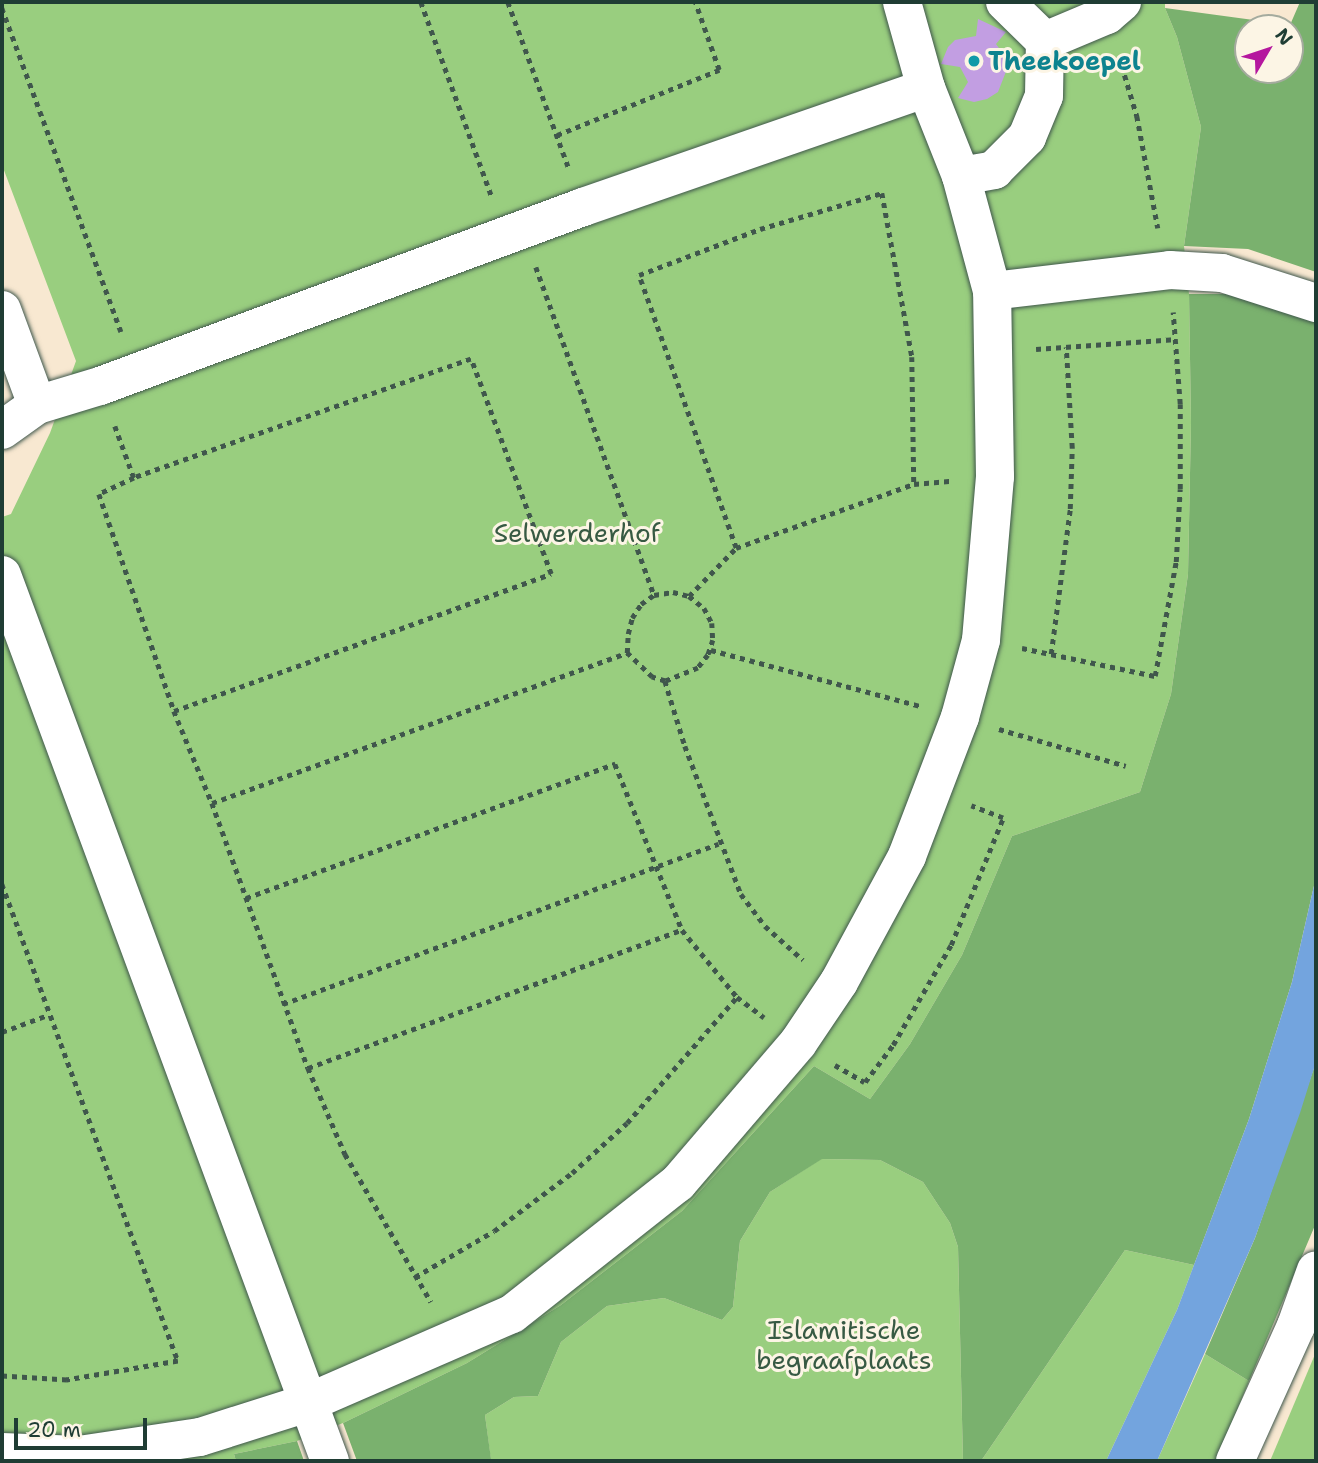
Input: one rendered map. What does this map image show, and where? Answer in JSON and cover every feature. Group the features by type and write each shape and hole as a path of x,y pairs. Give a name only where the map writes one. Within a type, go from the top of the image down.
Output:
{"street":[{"path":"2,1452 79,1455 200,1437 307,1404 455,1342 512,1314 678,1183 798,1043 839,982 907,856 960,718 981,640 995,477 992,290 961,176 926,88 902,2"},
{"path":"961,176 994,170 1027,137 1044,96 1045,41 1005,2"},
{"path":"1045,41 1115,9"},
{"path":"2,430 37,405 100,386 583,207 926,88"},
{"path":"992,290 1170,270 1222,273 1316,303"},
{"path":"2,310 37,405"},
{"path":"2,575 330,1461"},
{"path":"1235,1461 1296,1326 1316,1270"}],"path":[{"path":"421,2 515,234 654,596"},
{"path":"508,2 583,207"},
{"path":"557,135 719,69 695,2"},
{"path":"2,8 136,372"},
{"path":"981,640 1155,676 1176,562 1180,404 1170,270 1159,229 1115,9"},
{"path":"736,548 639,275 760,229 882,193 912,357 914,484"},
{"path":"993,351 1174,340"},
{"path":"1051,654 1070,509 1072,448 1066,347"},
{"path":"174,711 551,574 471,359 134,478 99,494 174,711 212,803 308,1068 345,1154 455,1342"},
{"path":"100,386 134,478"},
{"path":"689,596 736,548 914,484 995,477"},
{"path":"673,592 689,596 704,608 712,622 711,650 698,668 665,681 652,677 627,653 632,618 641,604 654,596 673,592"},
{"path":"212,803 627,653"},
{"path":"665,681 719,844 741,894 765,926 805,961 839,982"},
{"path":"246,898 615,764 682,930 737,996 798,1043 865,1083 893,1045 951,945 1003,818 932,792"},
{"path":"283,1004 719,844"},
{"path":"2,884 48,1015 178,1361 67,1380 2,1376"},
{"path":"308,1068 682,930"},
{"path":"415,1277 494,1231 572,1173 627,1123 737,996"},
{"path":"2,1032 48,1015"}],"green space":[{"name":"Selwerderhof","path":"2,2 1165,2 1201,127 1184,246 1189,294 1191,423 1188,574 1171,694 1140,792 1012,836 962,955 910,1044 870,1099 814,1066 682,1211 561,1305 467,1363 343,1423 297,1441 234,1454 236,1461 2,1461 2,517 11,514 50,433 76,361 2,165"},
{"path":"1300,2 1316,2 1316,272 1248,249 1184,246 1201,127 1177,37 1165,8 1234,17 1234,84 1304,84 1304,14 1295,14"},
{"path":"1189,294 1238,294 1316,320 1316,877 1292,982 1249,1119 1194,1265 1125,1250 981,1461 963,1461 958,1247 950,1223 923,1182 880,1160 822,1159 770,1192 740,1241 733,1307 722,1320 664,1298 607,1306 561,1342 538,1396 514,1397 485,1415 491,1459 357,1461 343,1423 467,1363 561,1305 682,1211 814,1066 870,1099 910,1044 962,955 1012,836 1140,792 1171,694 1188,574 1191,423"},
{"path":"1316,1062 1316,1223 1249,1381 1205,1354 1255,1238"},
{"name":"Islamitische begraafplaats","path":"821,1159 880,1160 923,1182 950,1223 958,1247 963,1461 491,1461 485,1415 514,1397 538,1396 561,1342 607,1306 664,1298 722,1320 733,1307 740,1241 770,1192"},
{"path":"1125,1250 1194,1265 1177,1310 1106,1461 981,1461"},
{"path":"1316,1352 1316,1461 1270,1461"},
{"path":"1205,1354 1249,1381 1216,1461 1157,1461"},
{"path":"297,1441 304,1461 236,1461 234,1454"}],"water":[{"path":"1316,877 1316,1062 1300,1113 1255,1238 1157,1461 1106,1461 1177,1310 1249,1119 1292,982"}],"building":[{"name":"Theekoepel","path":"978,19 1006,32 996,44 1004,55 1007,69 998,92 987,99 974,102 958,98 968,82 960,67 941,64 948,47 955,40 976,36"}],"place":[{"name":"Theekoepel","path":"974,61"}]}
